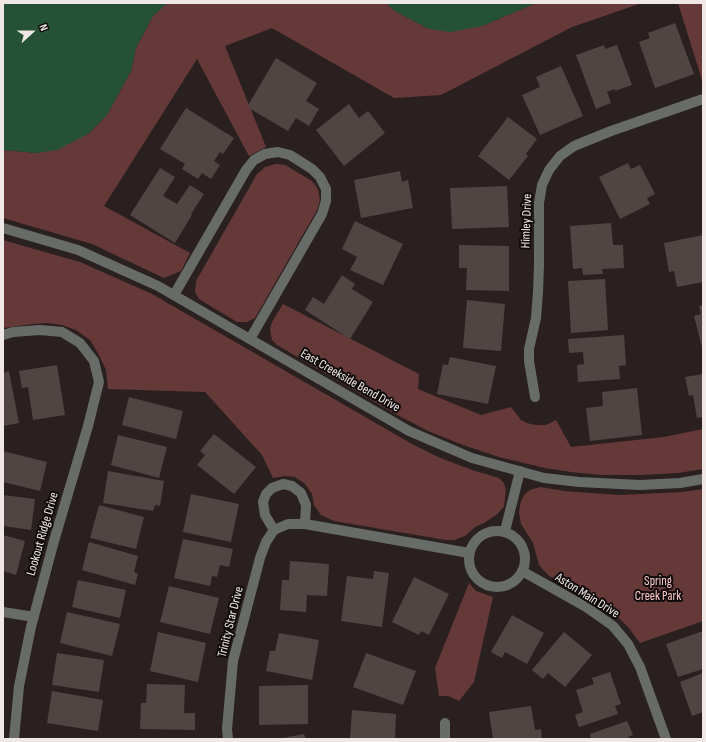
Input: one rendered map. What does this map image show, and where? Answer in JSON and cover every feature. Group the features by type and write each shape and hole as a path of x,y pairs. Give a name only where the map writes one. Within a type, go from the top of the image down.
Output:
{"street":[{"name":"Himley Drive","path":"535,397 529,361 529,349 536,318 538,292 539,203 542,185 549,170 560,156 574,146 703,98"},
{"path":"174,295 246,170 254,160 265,154 278,152 290,155 312,169 320,177 326,188 326,201 322,214 250,339"},
{"name":"East Creekside Bend Drive","path":"3,228 78,250 158,286 409,431 472,458 544,478 609,485 680,483 703,479"},
{"name":"Lookout Ridge Drive","path":"3,335 13,332 40,330 62,332 80,343 94,361 99,382 34,617 19,686 14,739"},
{"path":"505,532 520,471"},
{"path":"305,524 306,505 301,492 292,486 283,484 272,488 266,494 263,502 265,515 274,530 288,524 305,524 469,553"},
{"name":"Trinity Star Drive","path":"228,739 227,729 233,661 260,558 266,542 274,530"},
{"path":"493,531 505,532 515,537 523,547 525,560 522,571 516,580 508,585 498,588 488,586 479,581 472,573 469,563 469,553 474,542 482,534 493,531"},
{"name":"Aston Main Drive","path":"522,571 586,607 613,626 628,644 640,666 666,739"},
{"path":"3,612 34,617"},
{"path":"445,723 445,739"}],"green space":[{"path":"167,3 386,3 395,11 429,29 482,26 536,3 642,3 572,27 441,95 394,98 272,28 225,46 266,147 249,156 197,59 104,206 190,253 181,271 164,278 92,244 3,218 3,150 37,153 88,134 107,115 131,71 136,48 153,16"},
{"path":"678,3 703,3 703,83"},
{"path":"276,164 285,165 312,181 318,189 320,200 317,210 255,318 247,322 237,322 199,299 195,292 196,281 257,174 265,167"},
{"path":"3,240 80,262 152,294 412,444 438,457 472,470 499,478 504,483 506,490 504,507 496,515 475,527 465,536 454,540 446,540 334,521 321,515 314,505 312,494 305,484 295,477 285,476 273,478 262,455 205,392 108,389 106,370 99,355 90,340 76,330 62,325 47,323 3,328"},
{"path":"283,304 419,374 418,389 481,415 511,407 521,420 527,423 546,425 556,420 571,447 664,437 703,429 703,469 678,473 640,475 602,475 571,472 545,468 499,457 463,445 428,431 392,412 277,345 272,340 270,329 272,322"},
{"name":"Spring Creek Park","path":"540,487 564,491 619,495 682,492 703,489 703,621 640,643 629,628 612,611 548,575 539,565 533,543 521,524 519,512 521,501 525,494 530,490"},
{"path":"469,583 476,591 493,597 474,682 459,701 448,696 439,696 435,668"}],"shaded area":[{"path":"3,3 167,3 153,16 136,48 131,71 107,115 88,134 57,150 37,153 3,150"},
{"path":"386,3 536,3 482,26 451,32 429,29 395,11"}],"building":[{"path":"675,23 694,74 655,88 639,42 650,38 648,33"},
{"path":"604,45 605,49 617,45 632,85 607,92 611,103 596,109 576,55"},
{"path":"276,58 317,83 306,101 319,109 309,126 296,118 288,131 247,107"},
{"path":"561,66 583,116 540,135 522,95 540,87 536,77"},
{"path":"349,104 359,118 368,111 385,133 344,166 316,130"},
{"path":"186,108 234,138 223,154 220,152 214,161 220,165 211,179 202,173 198,179 182,169 185,164 160,149"},
{"path":"508,117 537,139 526,154 528,156 509,180 478,156"},
{"path":"628,163 631,169 640,165 655,194 647,198 650,204 620,219 599,177"},
{"path":"160,168 175,177 163,196 177,204 190,185 204,194 175,243 130,215"},
{"path":"400,171 402,182 408,180 413,208 361,218 354,180"},
{"path":"507,186 509,227 452,229 450,188"},
{"path":"355,221 403,244 383,285 350,270 357,257 342,249"},
{"path":"611,223 613,245 623,245 624,268 602,269 603,274 583,275 582,268 573,269 570,226"},
{"path":"703,235 703,282 677,287 674,271 669,272 664,243"},
{"path":"459,245 509,246 509,291 466,290 467,268 459,268"},
{"path":"342,275 355,284 352,289 373,302 350,339 305,310 313,297 324,304"},
{"path":"605,279 608,330 571,333 568,281"},
{"path":"467,300 505,304 501,351 463,348"},
{"path":"703,305 702,347 694,316 701,314 699,306"},
{"path":"624,335 626,365 619,366 620,379 578,382 577,365 584,364 583,352 569,353 568,339"},
{"path":"450,357 496,366 488,404 437,394 443,364 448,365"},
{"path":"57,365 65,415 33,420 28,387 22,388 19,371"},
{"path":"9,371 19,423 3,426 3,373"},
{"path":"703,374 703,417 697,418 693,395 689,396 685,377"},
{"path":"637,388 642,435 590,441 586,408 603,406 602,392"},
{"path":"129,397 183,411 176,439 122,425"},
{"path":"214,434 256,467 234,494 197,465 205,455 200,451"},
{"path":"118,435 167,447 159,478 111,465"},
{"path":"3,451 47,462 40,491 3,482"},
{"path":"108,471 164,481 160,506 155,505 153,511 103,503"},
{"path":"191,494 239,504 231,542 183,532"},
{"path":"3,495 35,499 31,530 3,526"},
{"path":"99,505 144,517 136,549 90,538"},
{"path":"3,535 25,541 16,575 3,571"},
{"path":"183,539 233,549 229,567 220,565 217,577 212,576 210,586 174,578"},
{"path":"89,542 138,556 134,572 138,574 135,585 82,570"},
{"path":"290,561 329,564 327,596 307,595 306,612 280,610 282,580 289,580"},
{"path":"374,571 389,573 382,627 341,621 347,576 373,579"},
{"path":"414,577 449,594 429,635 421,631 419,635 392,622"},
{"path":"78,580 126,590 120,618 72,607"},
{"path":"169,586 219,598 210,634 160,622"},
{"path":"67,612 120,624 112,656 60,643"},
{"path":"512,615 544,633 527,664 505,652 502,658 491,652"},
{"path":"703,631 703,669 678,677 666,644"},
{"path":"158,632 206,643 198,682 150,671"},
{"path":"564,632 592,655 565,687 548,673 543,679 532,670"},
{"path":"279,633 319,640 312,680 266,671 270,651 275,651"},
{"path":"57,653 104,660 99,692 52,685"},
{"path":"366,653 416,671 403,705 353,687"},
{"path":"610,672 621,704 615,706 618,714 579,727 575,715 583,712 576,690 594,684 592,678"},
{"path":"703,673 703,712 692,716 680,682"},
{"path":"147,684 185,685 184,713 195,713 195,730 140,729 141,703 146,703"},
{"path":"308,685 308,724 259,725 259,686"},
{"path":"52,691 103,700 98,731 47,723"},
{"path":"531,706 535,730 541,729 542,739 493,739 489,712"},
{"path":"352,710 396,714 395,739 350,739"},
{"path":"627,721 633,735 628,737 629,739 591,739 590,734"},
{"path":"304,734 306,739 283,739 283,738"}]}
